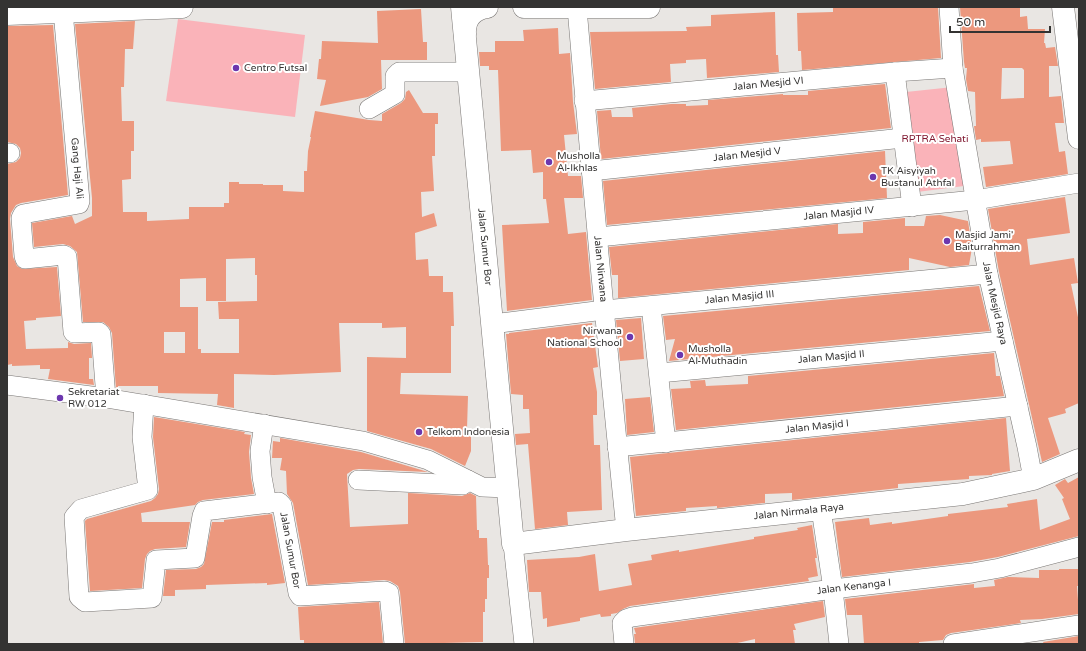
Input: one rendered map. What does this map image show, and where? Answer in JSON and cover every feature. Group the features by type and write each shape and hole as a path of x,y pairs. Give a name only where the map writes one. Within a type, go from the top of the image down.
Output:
{"main road":[{"path":"7,14 86,9 182,7"},
{"name":"Jalan Sumur Bor","path":"462,7 465,37 457,72 492,324 488,486 513,544"},
{"path":"465,37 464,28 467,19 473,12 481,8 488,7"},
{"path":"524,7 649,7"},
{"path":"1063,7 1079,138"},
{"name":"Jalan Nirmala Raya","path":"513,544 626,530 962,494 1033,479 1079,460"}],"street":[{"name":"Jalan Mesjid Raya","path":"949,7 953,68 988,274 1033,479"},
{"name":"Jalan Nirwana","path":"577,8 590,171 598,237 626,530"},
{"name":"Gang Haji Ali","path":"63,11 80,201 79,204 23,214 21,218 24,256 25,258 67,257 73,332 74,334 99,332 101,334 106,398"},
{"name":"Jalan Mesjid VI","path":"584,101 953,68"},
{"path":"369,109 396,94 395,76 399,72 457,72"},
{"path":"895,72 912,207"},
{"name":"Jalan Mesjid V","path":"590,171 903,138"},
{"name":"Jalan Masjid IV","path":"598,237 975,200 1079,183"},
{"name":"Jalan Masjid III","path":"492,324 604,310 988,274"},
{"path":"651,306 666,443"},
{"name":"Jalan Masjid II","path":"659,373 1003,341"},
{"path":"7,384 144,404 363,441 428,460 488,486"},
{"name":"Jalan Sumur Bor","path":"144,404 142,437 148,490 81,509 74,517 79,597 86,602 152,598 156,560 195,558 204,511 279,502 282,505 298,593 300,596 385,591 389,593 394,644"},
{"name":"Jalan Masjid I","path":"617,447 1018,406"},
{"path":"264,424 260,451 262,477 267,504"},
{"path":"358,480 488,486"},
{"path":"821,509 833,589 839,644"},
{"name":"Jalan Sumur Bor","path":"513,544 524,644"},
{"name":"Jalan Kenanga I","path":"624,644 622,623 626,619 632,617 833,589 972,573 1000,568 1079,547"},
{"path":"953,644 1079,625"}],"green space":[{"name":"Centro Futsal","path":"178,19 305,35 295,117 166,101"},
{"name":"RPTRA Sehati","path":"953,87 964,186 917,192 906,92"}],"building":[{"path":"833,7 938,7 941,58 802,70 801,51 798,51 797,13 833,12"},
{"path":"960,7 1020,7 1020,17 1027,16 1028,29 1045,29 1044,43 1046,48 1055,47 1058,66 1049,66 1049,97 1061,96 1064,123 1055,123 1059,152 1065,151 1068,174 986,187 983,167 1013,164 1010,141 981,142 981,139 976,140 974,126 976,126 975,92 968,91 966,79 967,68 965,68","holes":["1002,68 1022,68 1024,70 1024,98 1001,99"]},
{"path":"421,9 423,42 427,42 427,60 381,60 382,89 368,97 320,106 326,80 317,79 319,59 321,59 322,41 378,43 377,11"},
{"path":"775,12 776,55 778,55 779,72 707,78 706,59 686,60 686,63 670,64 671,82 595,89 590,32 687,31 686,27 711,26 711,15"},
{"path":"135,21 133,49 125,49 124,87 121,87 122,121 134,121 134,151 131,151 131,179 122,180 123,212 147,212 147,221 189,219 189,207 224,207 224,203 229,203 229,182 239,182 239,184 283,185 283,191 304,192 304,171 307,171 308,151 315,111 382,121 382,114 401,103 405,99 406,92 409,90 423,113 438,113 438,124 435,124 435,156 432,156 434,191 421,192 422,217 434,213 437,226 415,233 416,260 428,259 429,276 443,276 443,292 453,292 454,326 451,326 451,373 401,373 400,394 468,396 467,429 471,430 471,451 465,466 431,449 367,431 367,357 406,358 406,327 382,328 382,323 339,323 341,372 274,375 234,374 234,408 217,405 218,394 158,393 158,386 118,386 118,389 116,389 112,333 109,327 103,322 83,322 77,252 70,246 63,244 34,247 32,223 72,216 75,224 92,216 92,198 75,24","holes":["255,258 255,275 257,275 257,301 218,302 219,319 239,319 239,353 201,353 201,349 198,349 198,307 180,307 180,279 206,278 206,301 226,301 226,259","164,332 185,332 185,353 164,353"]},
{"path":"53,25 68,195 16,205 11,213 10,219 13,257 17,266 22,269 57,267 61,316 36,318 36,320 24,321 26,349 68,348 68,342 74,344 91,343 92,358 89,358 89,379 93,379 94,385 48,379 50,369 40,369 40,365 7,365 7,164 16,162 20,158 21,153 20,148 16,144 7,142 7,26"},
{"path":"558,28 559,54 570,53 573,102 577,134 564,135 568,176 581,176 583,198 564,198 568,234 586,232 592,300 507,311 502,225 549,223 546,199 543,199 543,172 533,173 531,150 501,151 498,70 489,70 489,66 480,66 479,52 495,52 495,41 524,41 523,30"},
{"path":"885,84 891,128 601,159 597,111 611,110 612,117 633,117 632,108 671,104 686,104 686,106 708,105 708,100 783,94 808,95 808,91"},
{"path":"885,151 887,198 607,225 603,181"},
{"path":"1065,197 1070,233 1027,239 1030,265 1074,258 1078,283 1071,284 1079,322 1079,403 1065,409 1066,413 1048,418 1060,454 1042,462 999,272 988,209"},
{"path":"940,215 968,221 972,248 969,265 950,267 909,258 909,270 618,298 618,275 612,275 609,247 838,224 838,234 863,233 863,222 905,218 905,226 924,226 926,216"},
{"path":"979,286 990,331 669,361 675,339 666,340 663,316"},
{"name":"Nirwana National School","path":"641,318 644,359 620,361 616,320"},
{"path":"592,323 598,367 593,368 597,392 597,415 593,415 594,445 600,445 602,510 567,512 568,525 535,529 528,444 516,445 515,434 530,433 529,409 523,409 523,395 511,394 506,334"},
{"path":"994,353 996,376 1000,376 1004,396 676,430 671,389 691,388 690,381 705,380 706,386 748,384 748,376"},
{"path":"650,397 654,432 627,435 625,399"},
{"path":"154,417 245,432 244,434 251,435 249,452 254,494 203,500 195,505 141,513 142,522 190,522 186,547 155,549 150,551 145,559 142,588 90,591 85,521 87,519 151,501 158,494 159,489 153,437"},
{"path":"1006,418 1010,471 992,475 969,476 969,479 898,484 898,488 792,500 792,493 765,494 765,503 717,508 717,506 686,508 686,511 636,516 630,457"},
{"path":"280,438 361,452 428,472 359,469 353,470 347,474 350,527 408,524 408,493 462,496 470,493 476,496 477,530 479,530 479,538 487,538 489,565 489,578 487,578 487,599 485,599 485,612 483,612 483,642 405,644 400,592 398,586 390,581 384,580 308,585 293,503 287,494 286,471 280,470 282,458 272,458 273,441 280,442"},
{"path":"1079,477 1079,536 998,557 970,562 842,577 835,522 869,518 870,525 892,522 892,524 948,516 948,514 1008,507 1007,504 1037,499 1040,530 1070,519 1062,499 1064,498 1055,485 1065,479 1068,483"},
{"path":"272,514 285,583 267,585 267,583 206,585 206,589 175,590 175,596 163,596 166,570 196,569 204,564 212,522 224,522 224,520"},
{"path":"812,525 818,576 808,578 809,581 630,606 617,613 611,614 611,616 601,617 600,614 580,618 580,621 547,627 547,618 543,619 541,592 529,592 527,560 579,557 595,554 599,591 632,585 628,564 652,560 651,555 679,550 679,552 754,539 754,537 798,530 797,528"},
{"path":"1079,569 1079,586 1077,586 1079,614 1042,619 1020,620 1021,623 951,633 946,635 943,640 919,642 919,644 864,644 862,615 847,615 845,599 974,584 974,588 995,586 994,580 1008,577 1039,578 1039,570"},
{"path":"823,601 825,617 794,624 796,630 793,630 795,644 755,644 755,639 733,644 635,644 634,634 636,634 634,628"},
{"path":"379,602 383,644 304,644 304,640 300,640 298,607"},
{"path":"1079,636 1079,644 1044,644 1043,642"}],"place":[{"name":"Centro Futsal","path":"236,68"},
{"name":"Musholla Al-Ikhlas","path":"549,162"},
{"name":"TK Aisyiyah Bustanul Athfal","path":"873,177"},
{"name":"Masjid Jami' Baiturrahman","path":"947,241"},
{"name":"Nirwana National School","path":"630,337"},
{"name":"Musholla Al-Muthadin","path":"680,355"},
{"name":"Sekretariat RW 012","path":"60,398"},
{"name":"Telkom Indonesia","path":"419,432"}]}
